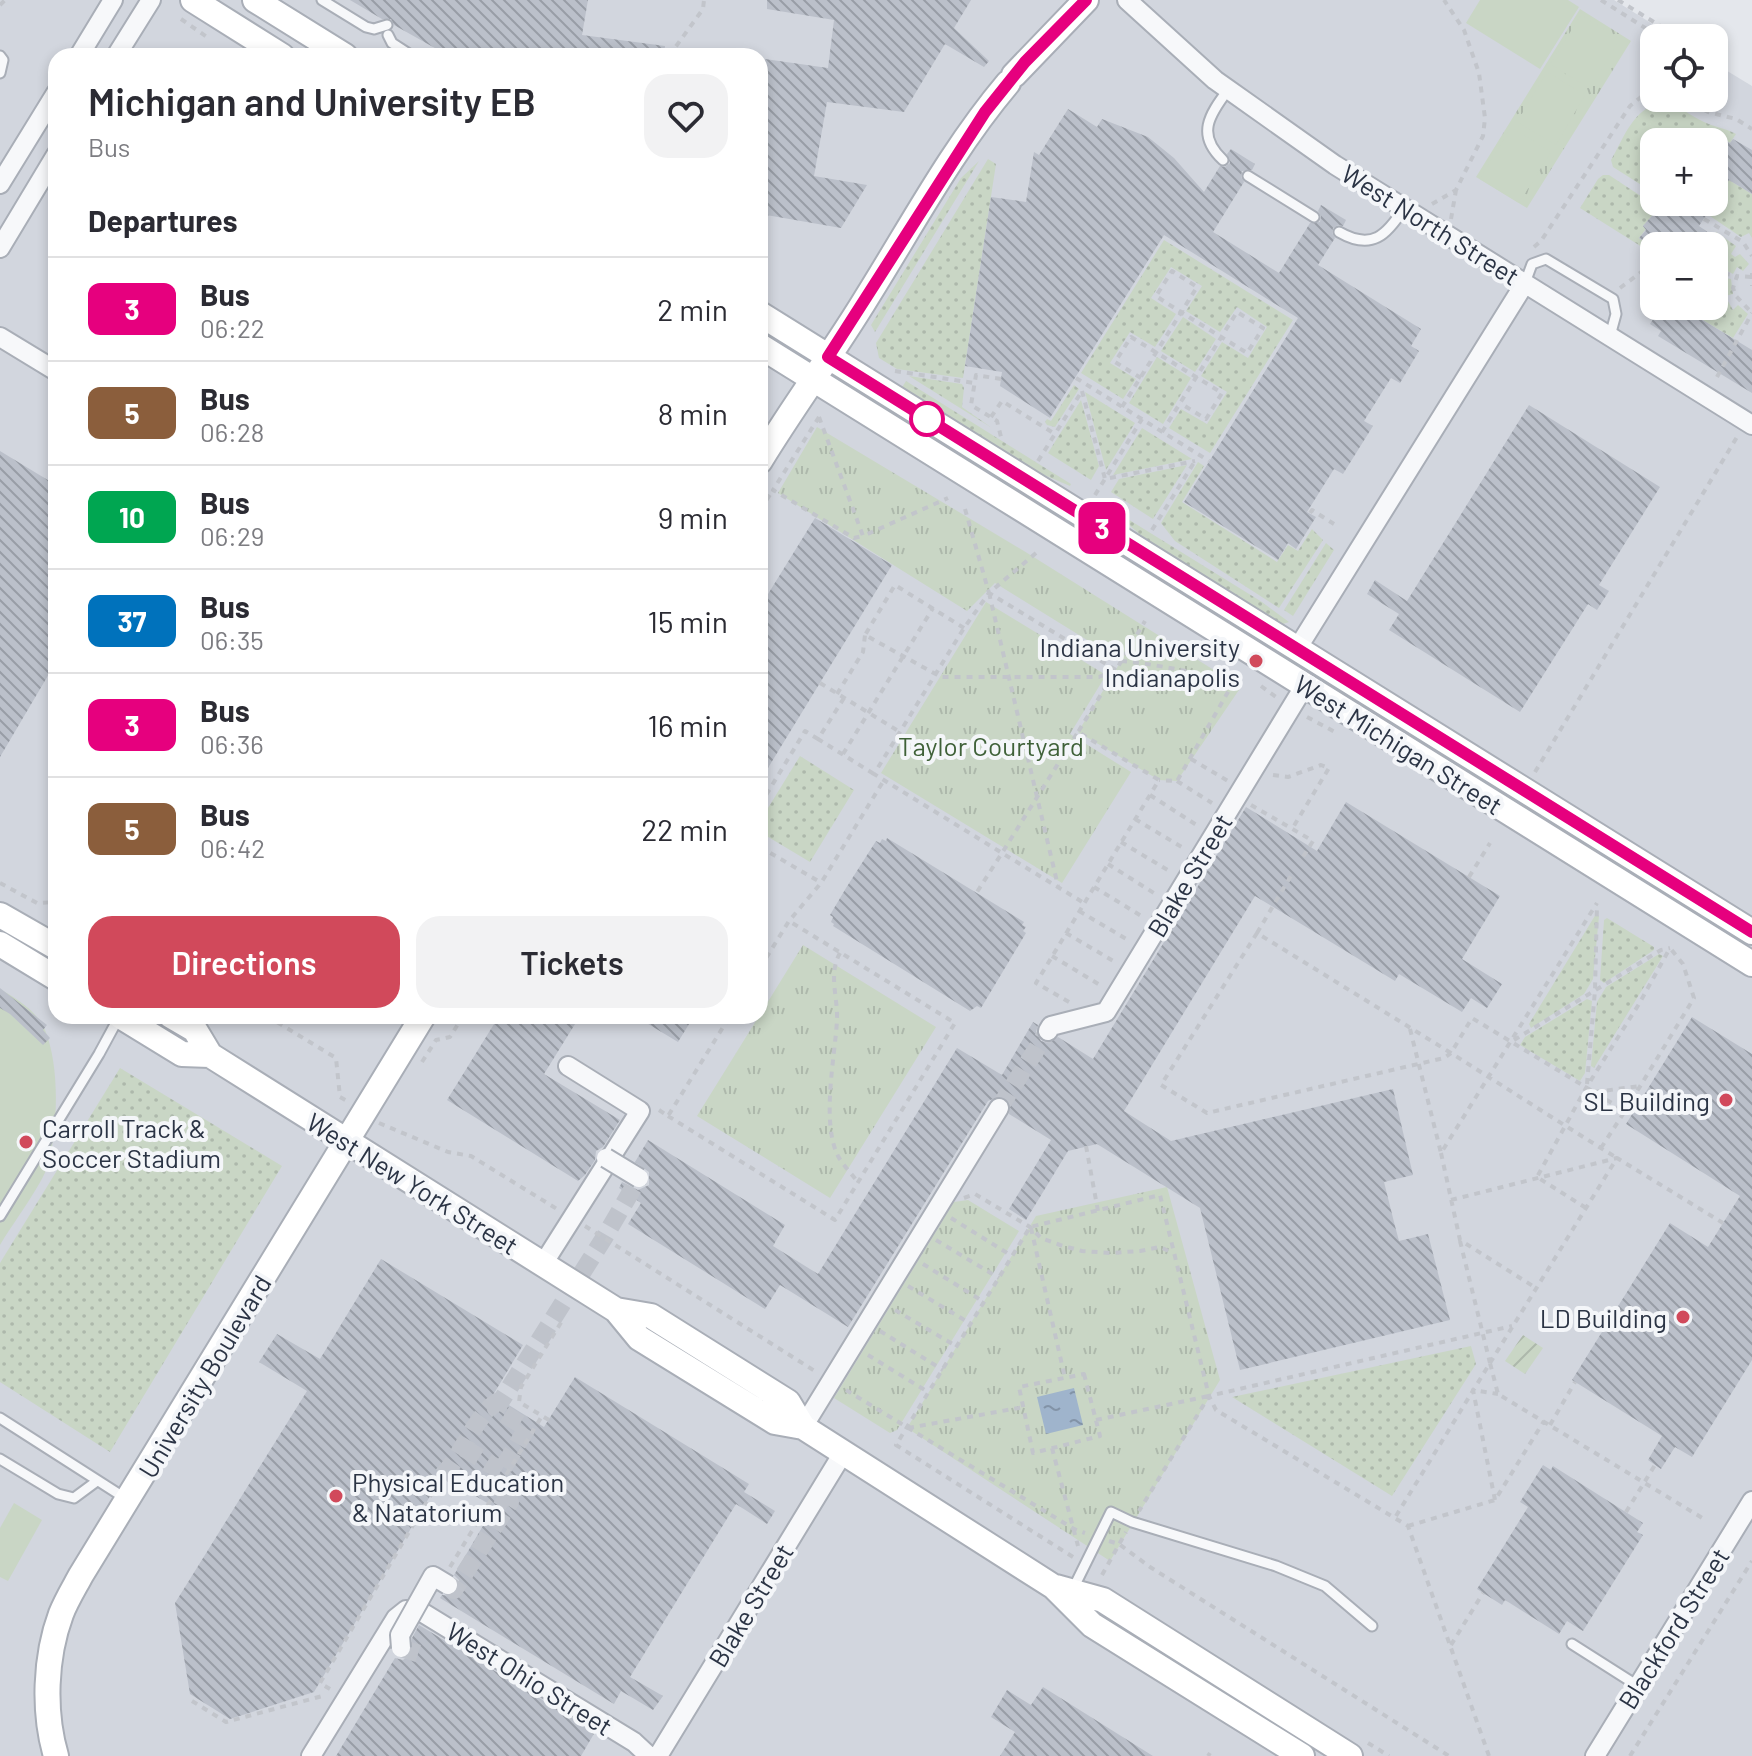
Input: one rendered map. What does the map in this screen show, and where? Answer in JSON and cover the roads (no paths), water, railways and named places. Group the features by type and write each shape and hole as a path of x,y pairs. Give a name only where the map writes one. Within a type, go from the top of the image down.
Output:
{"main road":[{"path":"193,0 269,48"},
{"path":"255,0 332,48"},
{"path":"768,448 968,136 1011,79 1086,0"},
{"name":"West Michigan Street","path":"768,319 1752,932"},
{"name":"West Michigan Street","path":"768,351 1752,964"},
{"path":"0,915 48,942"},
{"path":"0,944 48,973"},
{"name":"West New York Street","path":"133,1024 182,1054 210,1055"},
{"name":"West New York Street","path":"185,1024 195,1030 210,1055 616,1310 639,1338 775,1422 803,1427 1062,1589 1103,1600 1350,1756"},
{"name":"University Boulevard","path":"56,1756 47,1697 49,1659 61,1614 81,1575 418,1024"},
{"name":"West New York Street","path":"1062,1589 1092,1625 1302,1756"}],"street":[{"path":"84,48 113,0"},
{"path":"121,48 151,0"},
{"name":"West North Street","path":"1127,0 1160,33 1228,90 1335,165 1750,423"},
{"path":"0,184 48,106"},
{"path":"0,248 48,168"},
{"path":"1297,649 1525,283"},
{"path":"0,337 48,366"},
{"name":"Blake Street","path":"1048,1031 1051,1026 1106,1012 1305,685"},
{"path":"543,1264 640,1111 568,1066"},
{"path":"803,1427 999,1108"},
{"path":"606,1158 639,1178"},
{"name":"Blake Street","path":"658,1756 843,1453"},
{"name":"Blackford Street","path":"1595,1756 1752,1501"},
{"path":"401,1648 400,1635 433,1576 447,1579"},
{"name":"West Ohio Street","path":"311,1756 396,1618 406,1610 420,1611 432,1618 634,1742 649,1756"}],"lane":[{"path":"322,0 366,27 388,30 392,43 400,48"},
{"path":"0,56 3,60 0,73"},
{"path":"1223,160 1213,147 1208,124 1228,90"},
{"path":"1248,176 1314,217"},
{"path":"1339,232 1363,240 1380,236 1389,231 1404,208"},
{"path":"1525,283 1532,264 1546,259 1613,299 1616,314 1610,336"},
{"path":"1340,707 1354,685"},
{"path":"0,1216 115,1024"},
{"path":"0,1418 127,1500"},
{"path":"0,1459 58,1494 74,1498 97,1481"},
{"path":"1062,1589 1083,1563 1111,1512 1132,1522 1276,1566 1325,1586 1372,1626"},
{"path":"1572,1644 1638,1686"}],"water":[{"path":"1074,1388 1083,1425 1046,1434 1037,1397"}],"tunnel":[{"path":"999,1108 1048,1031"},
{"path":"448,1585 454,1590 510,1502 490,1490 527,1428 496,1409 639,1178"},
{"path":"442,1476 484,1414 501,1400"},
{"path":"464,1448 501,1471"},
{"path":"401,1648 426,1656"}],"place":[{"name":"Indiana University Indianapolis","path":"1256,661"},
{"name":"SL Building","path":"1726,1100"},
{"name":"Carroll Track & Soccer Stadium","path":"26,1142"},
{"name":"LD Building","path":"1683,1317"},
{"name":"Physical Education & Natatorium","path":"336,1496"}],"park label":[{"name":"Taylor Courtyard","path":"991,745"}]}
